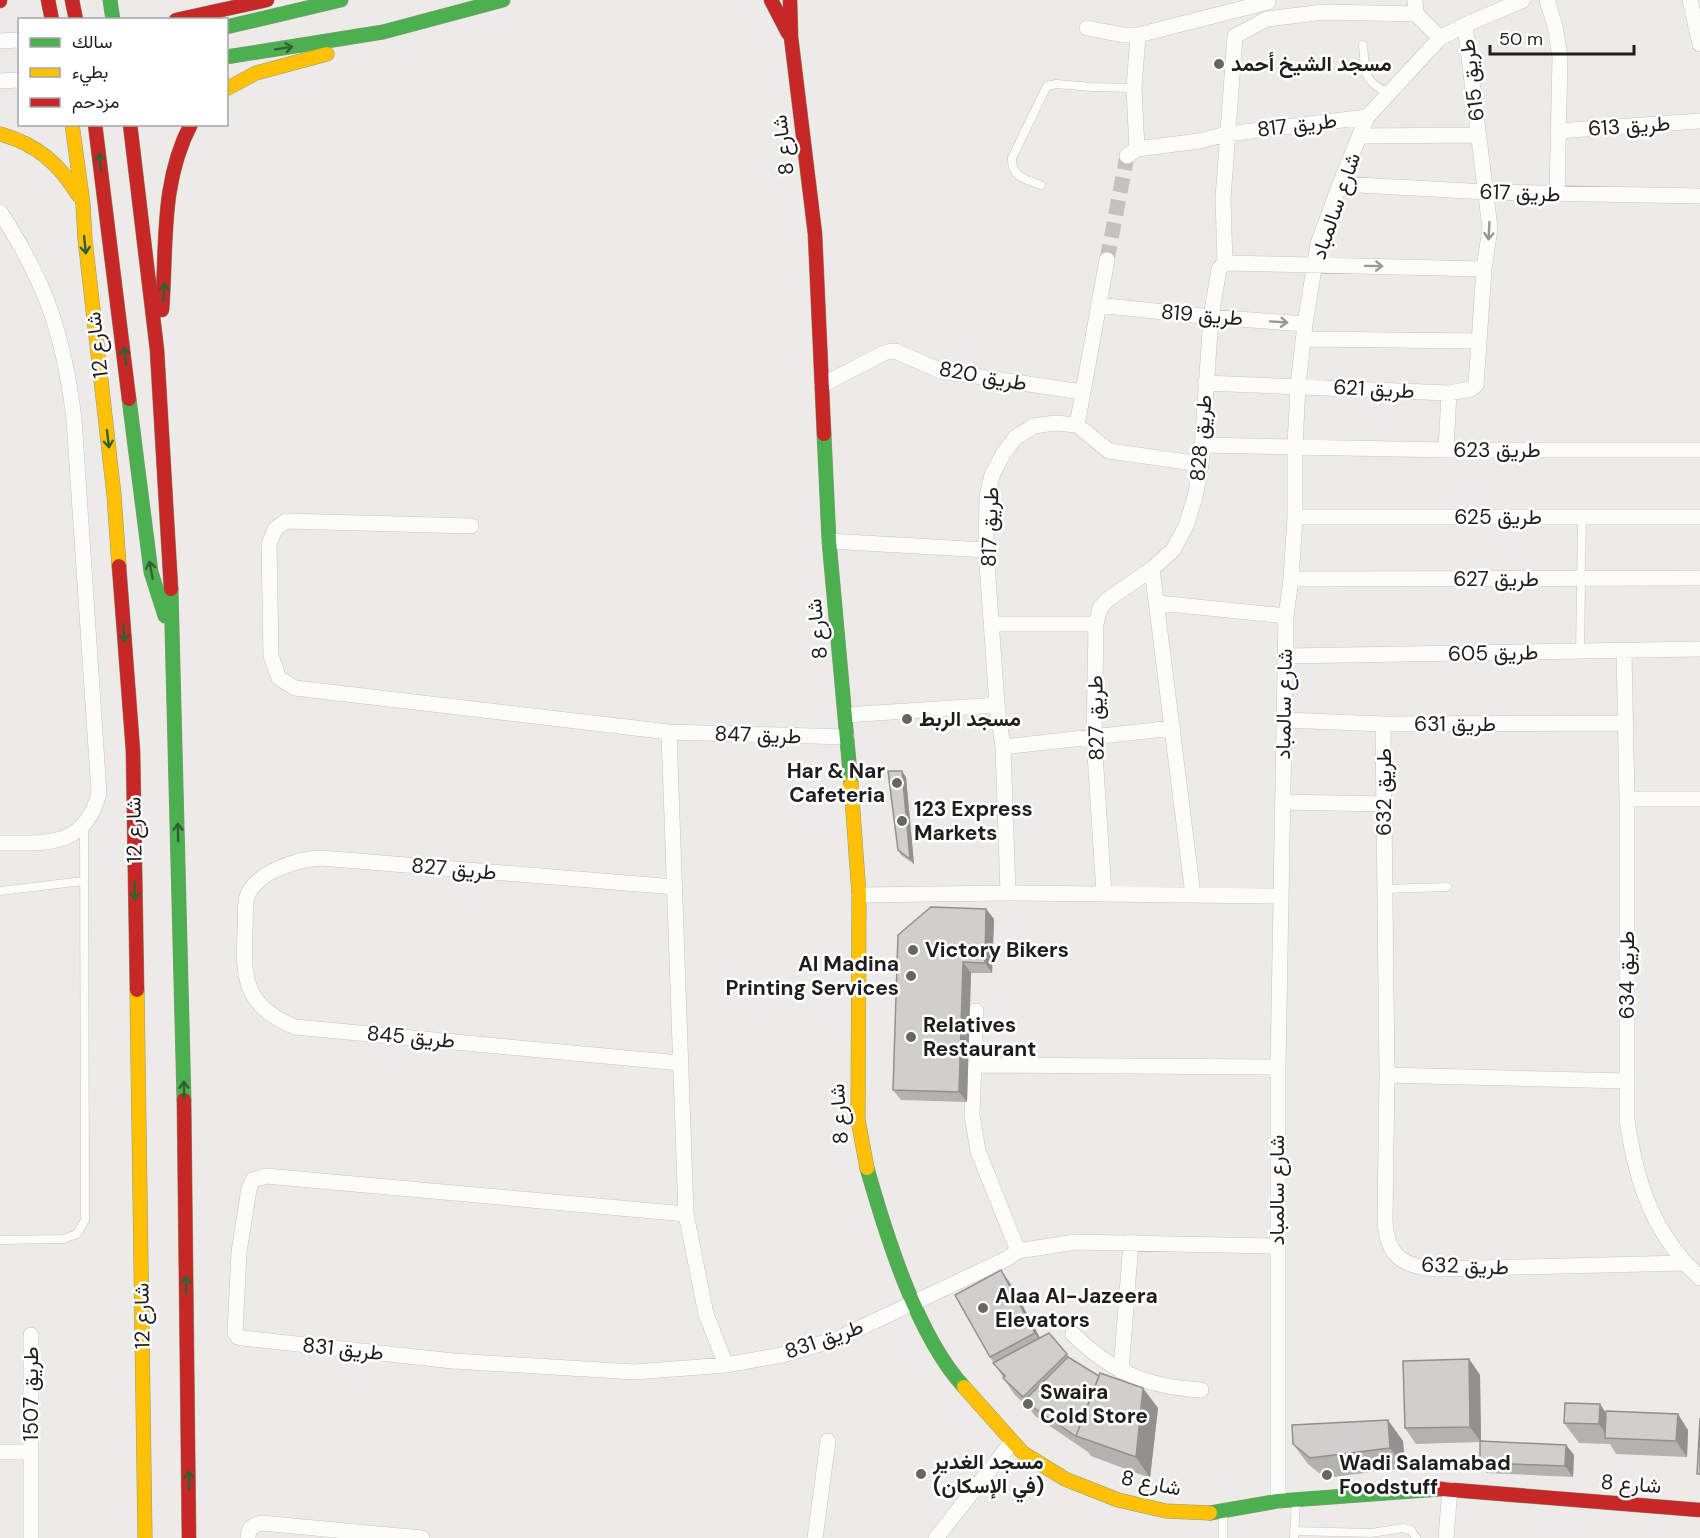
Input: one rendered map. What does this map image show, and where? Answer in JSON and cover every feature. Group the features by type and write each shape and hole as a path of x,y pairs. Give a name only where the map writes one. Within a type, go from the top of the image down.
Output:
{"street":[{"path":"48,0 52,18"},
{"path":"72,0 76,18"},
{"path":"110,0 113,18"},
{"path":"185,18 267,0"},
{"path":"228,27 340,0"},
{"path":"228,57 383,32 503,0"},
{"name":"شارع 8","path":"771,0 790,37"},
{"name":"شارع 8","path":"790,0 790,37 815,234 829,541 848,737 859,894 858,1120 864,1159 879,1211 913,1303 934,1344 955,1378 1023,1452 1065,1479 1118,1500 1166,1511 1223,1511 1353,1494 1450,1489 1700,1510"},
{"name":"شارع سالمباد","path":"1278,1502 1278,1067 1286,616 1292,579 1296,516 1295,445 1298,385 1318,244 1367,117 1440,38 1465,24 1523,0"},
{"path":"1547,0 1555,26 1560,57 1557,194"},
{"path":"1690,0 1700,44"},
{"path":"1087,28 1124,35 1138,35 1268,1 1267,19"},
{"path":"1440,38 1416,7 1324,6 1267,19 1235,36 1224,200 1225,263 1484,269"},
{"name":"طريق 615","path":"1465,24 1490,228 1484,269 1476,385 1471,389"},
{"path":"228,88 256,73 361,44 383,32"},
{"path":"1134,87 1138,35"},
{"path":"0,41 18,40"},
{"path":"0,81 18,80"},
{"name":"طريق 817","path":"1134,87 1132,153 1227,134 1367,117"},
{"name":"طريق 613","path":"1558,131 1700,121"},
{"name":"شارع 12","path":"72,126 83,204 114,495 133,751 145,1538"},
{"path":"94,126 151,572 174,646"},
{"name":"شارع 12","path":"130,126 157,350 174,646 185,1145 189,1538"},
{"path":"157,350 164,297 173,171 179,149 190,126"},
{"path":"0,134 33,145 47,154 69,178 83,204"},
{"name":"طريق 615","path":"1360,136 1479,135"},
{"name":"طريق 617","path":"1341,184 1487,192 1700,196"},
{"path":"0,212 23,248 43,288 58,330 68,374 74,419 99,793 95,809 84,825 58,841 0,843"},
{"path":"1107,260 1077,425 1109,451 1201,464"},
{"name":"طريق 828","path":"1152,569 1173,550 1186,526 1195,497 1203,445 1205,383 1211,317 1219,269 1225,263"},
{"name":"طريق 819","path":"1098,305 1211,317 1305,331 1478,341"},
{"name":"طريق 820","path":"822,385 886,352 895,351 941,371 1082,392"},
{"name":"طريق 621","path":"1205,383 1298,385 1449,393 1471,389"},
{"path":"1446,450 1449,393"},
{"name":"طريق 817","path":"1008,893 1003,747 986,550 987,497 992,475 1003,454 1016,437 1034,426 1055,423 1077,425"},
{"name":"طريق 623","path":"1203,445 1295,445 1446,450 1700,450"},
{"name":"طريق 625","path":"1296,516 1700,517"},
{"name":"طريق 847","path":"471,526 286,521 275,529 269,544 271,656 279,678 295,688 669,732 848,737"},
{"path":"829,541 986,550"},
{"path":"1152,569 1193,895"},
{"name":"طريق 827","path":"1104,894 1094,738 1096,624 1100,608 1107,600 1152,569"},
{"name":"طريق 627","path":"1292,579 1700,578"},
{"path":"1158,603 1286,616"},
{"path":"991,624 1096,624"},
{"name":"طريق 605","path":"1285,656 1700,650"},
{"name":"طريق 634","path":"1624,651 1627,799 1627,1120 1631,1149 1644,1196 1661,1231 1684,1263 1700,1278"},
{"path":"846,715 998,705"},
{"name":"طريق 631","path":"1284,720 1383,724 1626,723"},
{"name":"طريق 632","path":"1383,724 1387,1075 1386,1232 1389,1245 1396,1257 1423,1268 1437,1269 1684,1263"},
{"path":"1003,747 1173,728"},
{"path":"669,732 686,1214 706,1314 726,1365"},
{"path":"1627,799 1700,799"},
{"path":"1283,802 1384,804"},
{"name":"طريق 827","path":"247,897 255,886 278,868 306,859 321,858 675,887"},
{"path":"859,894 1281,896"},
{"name":"طريق 845","path":"247,897 243,965 246,979 252,993 270,1014 295,1027 680,1063"},
{"path":"976,1011 972,1114 978,1151 1018,1251"},
{"path":"973,1065 1278,1067"},
{"path":"1387,1075 1627,1081"},
{"name":"طريق 831","path":"686,1214 266,1176 253,1180 249,1189 239,1252 236,1333 242,1338 453,1361 635,1372 726,1365 783,1355 837,1339 1006,1259 1018,1251 1075,1242 1277,1246"},
{"path":"1121,1371 1131,1242"},
{"path":"1073,1334 1087,1349 1121,1371 1147,1382 1173,1389 1201,1390"},
{"name":"طريق 1507","path":"31,1538 32,1335"},
{"path":"815,1538 828,1441"},
{"path":"936,1538 1012,1442"},
{"name":"طريق 1507","path":"0,1452 31,1452"},
{"path":"1446,1538 1450,1489"},
{"path":"250,1532 261,1523 422,1538"}],"lane":[{"path":"1363,45 1366,75 1375,87 1389,93"},
{"path":"1041,185 1018,177 1012,165 1012,158 1043,90 1051,84 1134,87"},
{"path":"1580,652 1582,517"},
{"path":"0,1240 63,1239 77,1234 85,1220 84,825"},
{"path":"0,891 83,881"},
{"path":"1384,889 1447,887"},
{"path":"1296,1500 1294,1534 1371,1533 1387,1535 1407,1529 1414,1533 1416,1538"},
{"path":"1223,1511 1223,1538"}],"building":[{"path":"888,771 902,771 910,859 898,850"},
{"path":"931,907 986,909 985,963 963,962 959,1092 893,1090 898,935"},
{"path":"1001,1270 1035,1333 990,1357 955,1295"},
{"path":"1049,1333 1067,1354 1023,1397 1003,1378 1005,1376 993,1363"},
{"path":"1068,1357 1099,1376 1077,1437 1024,1401"},
{"path":"1469,1359 1470,1427 1405,1428 1403,1361"},
{"path":"1100,1373 1143,1388 1136,1457 1076,1436"},
{"path":"1565,1403 1600,1404 1599,1424 1564,1423"},
{"path":"1606,1411 1678,1414 1676,1441 1605,1438"},
{"path":"1700,1418 1700,1474 1697,1474"},
{"path":"1388,1420 1390,1448 1310,1458 1293,1444 1292,1425"},
{"path":"1480,1441 1566,1445 1565,1466 1480,1463"}],"tunnel":[{"path":"1107,260 1127,156"}],"traffic: fast":[{"path":"110,0 113,18"},
{"path":"228,27 341,0"},
{"path":"228,57 383,32 503,0"},
{"path":"129,399 151,572 165,616"},
{"path":"824,434 829,541 851,784"},
{"path":"171,589 184,1100"},
{"path":"867,1168 905,1284 932,1341 947,1366 964,1387"},
{"path":"1210,1513 1278,1501 1441,1489"}],"traffic: slow":[{"path":"228,88 256,73 327,54"},
{"path":"72,126 83,204 114,495 119,566"},
{"path":"0,134 25,143 45,156 63,173 78,195"},
{"path":"851,784 859,895 858,1120 867,1168"},
{"path":"137,990 145,1538"},
{"path":"964,1387 1023,1453 1065,1479 1118,1500 1166,1511 1210,1513"}],"traffic: jam":[{"path":"48,0 52,18"},
{"path":"72,0 76,18"},
{"path":"185,18 267,0"},
{"path":"771,0 788,33"},
{"path":"790,0 791,37 815,234 824,434"},
{"path":"95,126 129,399"},
{"path":"130,126 157,350 171,589"},
{"path":"162,310 165,239 170,192 181,146 190,126"},
{"path":"119,566 133,751 137,990"},
{"path":"184,1100 189,1538"},
{"path":"1441,1489 1700,1510"}],"place":[{"name":"مسجد الشيخ أحمد","path":"1219,64"},
{"name":"مسجد الربط","path":"907,719"},
{"name":"Har & Nar Cafeteria","path":"897,783"},
{"name":"123 Express Markets","path":"902,821"},
{"name":"Victory Bikers","path":"913,950"},
{"name":"Al Madina Printing Services","path":"911,976"},
{"name":"Relatives Restaurant","path":"911,1037"},
{"name":"Alaa Al-Jazeera Elevators","path":"983,1308"},
{"name":"Swaira Cold Store","path":"1028,1404"},
{"name":"مسجد الغدير (في الإسكان)","path":"921,1474"},
{"name":"Wadi Salamabad Foodstuff","path":"1327,1475"}]}
